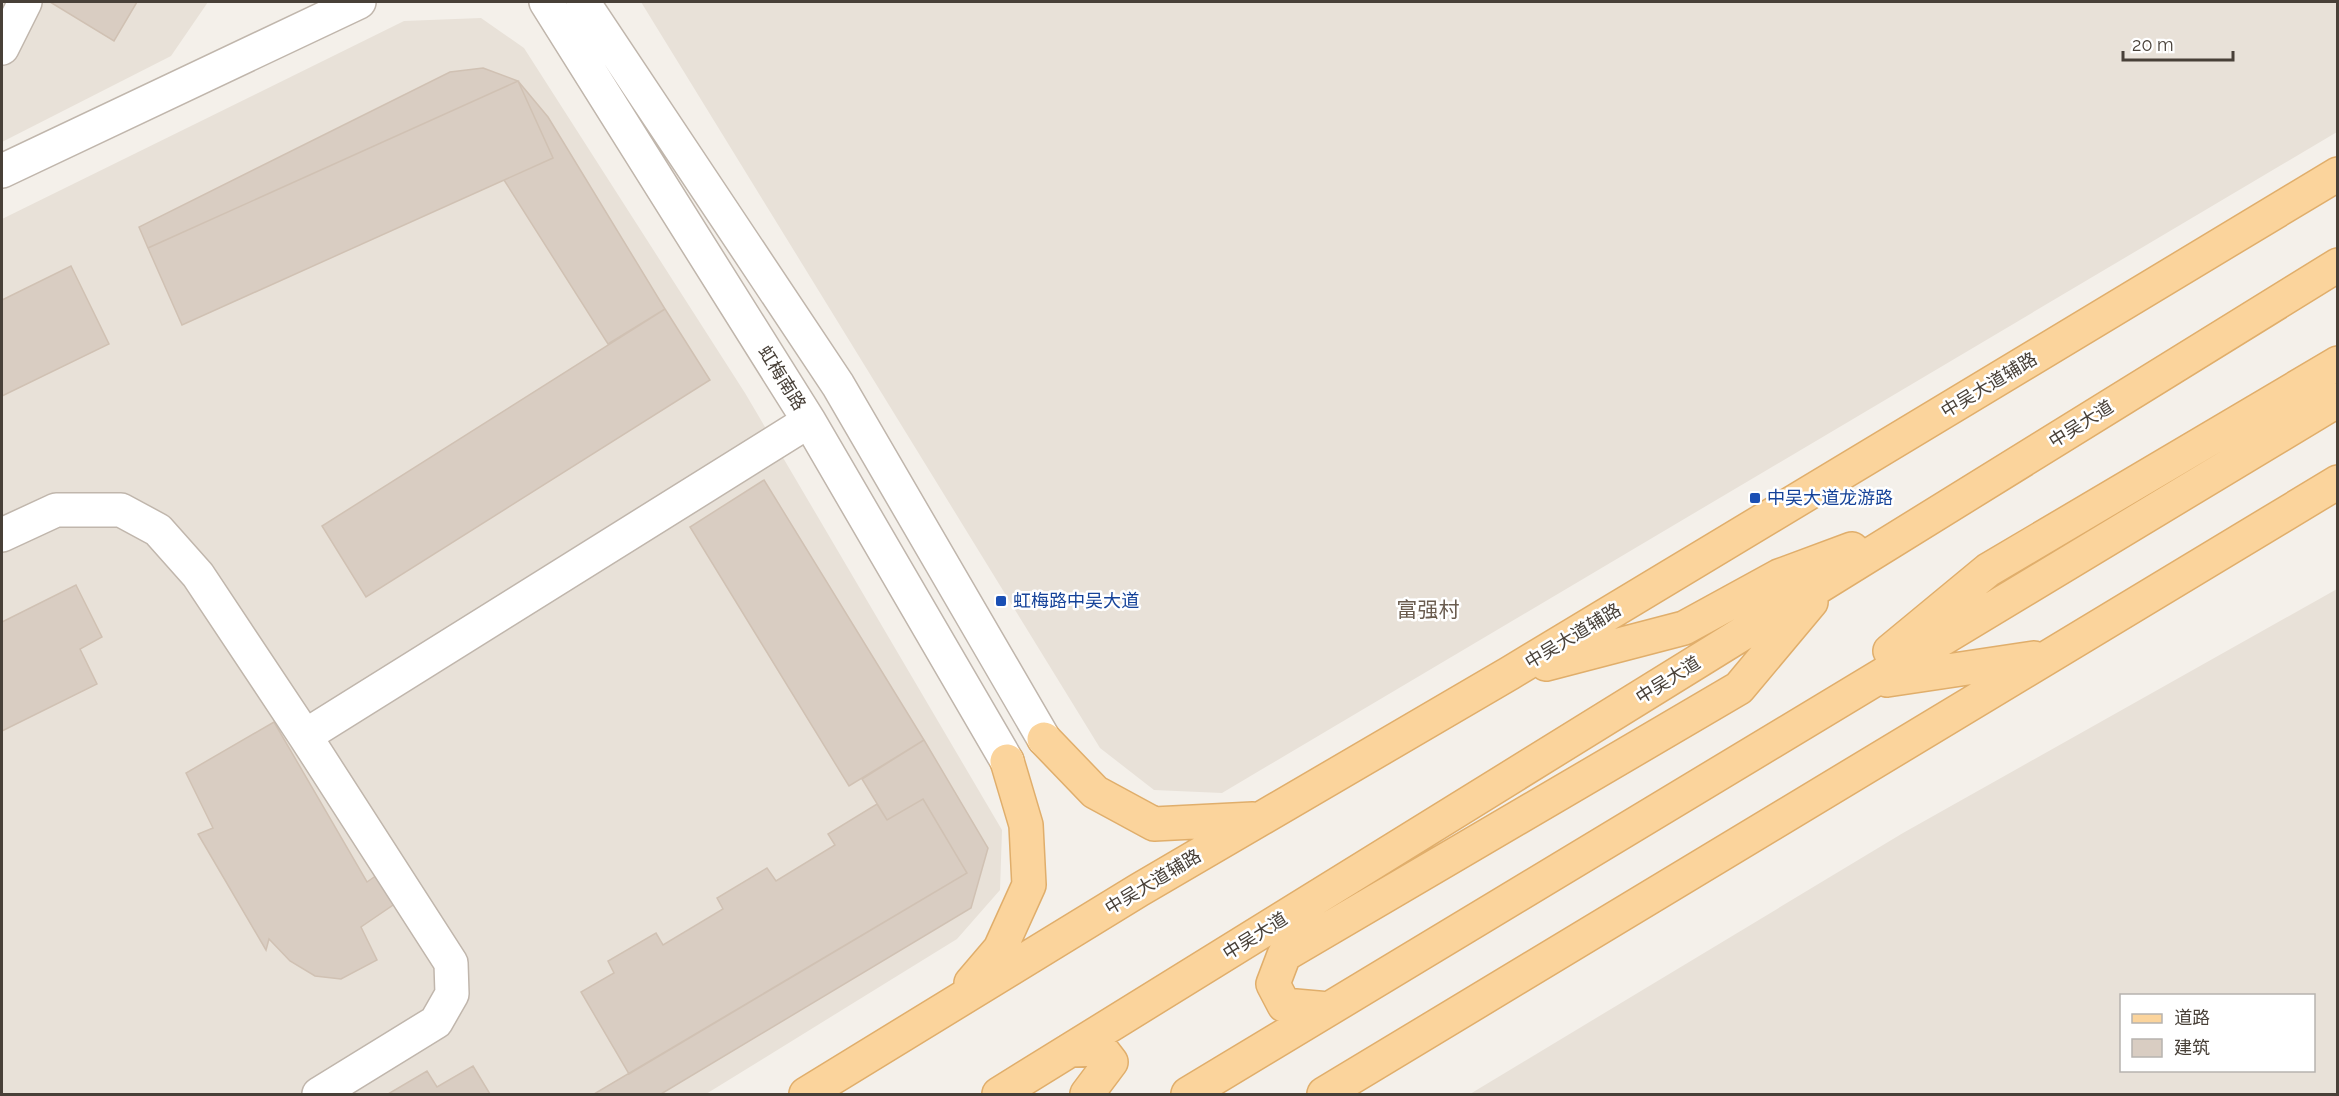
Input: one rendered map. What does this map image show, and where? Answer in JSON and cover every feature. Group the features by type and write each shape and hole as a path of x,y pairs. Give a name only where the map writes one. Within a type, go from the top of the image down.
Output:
{"main road":[{"name":"中吴大道辅路","path":"806,1095 1258,819 1510,673 2337,174"},
{"name":"中吴大道","path":"999,1095 2337,265"},
{"path":"1809,720 1988,570 2337,363"},
{"path":"1188,1095 2337,400"},
{"path":"1324,1095 2337,482"},
{"path":"1510,673 1684,628 1779,576 1921,523"},
{"path":"1329,1009 1284,1005 1273,984 1284,955 1739,688 1829,580"},
{"path":"1870,683 2050,656"},
{"path":"1044,739 1095,792 1154,824 1258,819"},
{"path":"955,1003 1000,949 1029,885 1026,825 1007,761"},
{"path":"1070,1050 1101,1049 1111,1062 1087,1095"},
{"path":"835,1095 870,1055"},
{"path":"1356,1095 1377,1063"}],"street":[{"path":"2,48 26,2"},
{"path":"2,171 359,2"},
{"name":"虹梅南路","path":"546,2 809,421 1007,761"},
{"path":"584,2 838,385 1044,739"},
{"path":"305,736 809,421"},
{"path":"2,535 56,510 121,510 158,530 198,575 451,963 452,994 436,1022 319,1095"}],"shaded area":[{"path":"2,2 208,2 171,56 2,142"},
{"name":"富强村","path":"641,2 2337,2 2337,132 1222,793 1154,790 1100,748"},
{"path":"481,18 524,48 745,393 1002,830 1000,890 957,939 706,1094 2,1094 2,219 404,21"},
{"path":"2337,589 2337,1094 1470,1094 1903,833"}],"building":[{"path":"50,2 137,2 114,41"},
{"path":"483,68 518,81 148,248 139,227 450,72"},
{"path":"518,81 553,158 182,325 148,248"},
{"path":"518,81 548,117 665,309 608,344 504,180 553,158"},
{"path":"71,266 109,344 2,396 2,300"},
{"path":"665,309 710,380 366,597 322,526"},
{"path":"764,480 924,740 849,786 690,527"},
{"path":"76,585 102,637 80,649 97,684 2,731 2,622"},
{"path":"274,722 367,882 377,875 396,903 361,927 377,960 341,979 315,976 290,961 269,939 266,950 198,834 213,828 186,773"},
{"path":"924,740 988,848 971,908 661,1094 594,1094 967,873 923,799 887,820 862,779"},
{"path":"923,799 967,873 629,1074 581,992 614,973 608,961 656,933 663,945 723,909 717,898 767,868 776,881 835,845 828,834 877,804 887,820"},
{"path":"473,1066 490,1094 388,1094 427,1071 437,1087"}],"place":[{"name":"中吴大道龙游路","path":"1755,498"},
{"name":"虹梅路中吴大道","path":"1001,601"}],"district":[{"name":"富强村","path":"1428,610"}]}
